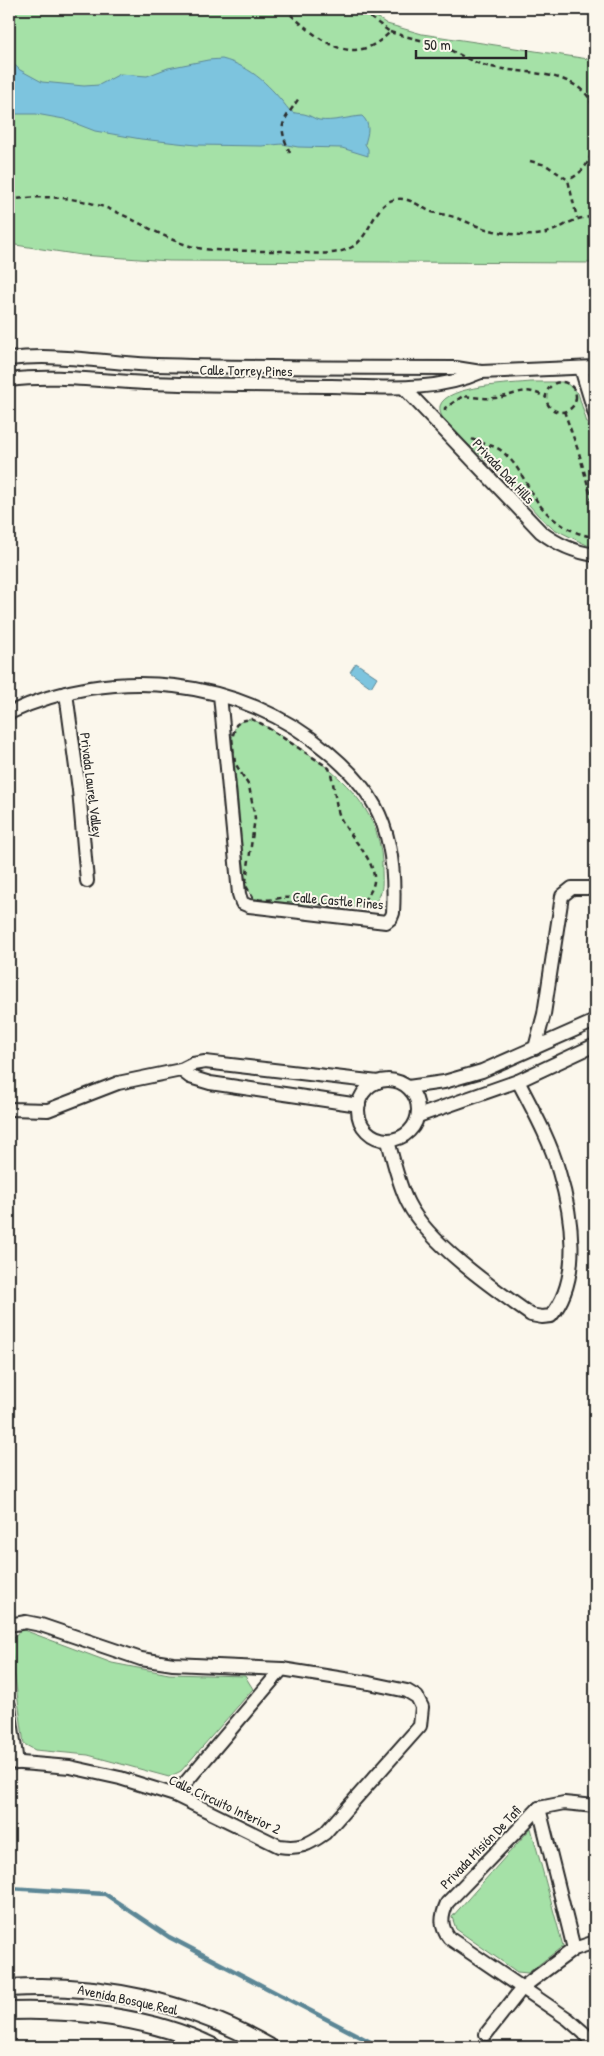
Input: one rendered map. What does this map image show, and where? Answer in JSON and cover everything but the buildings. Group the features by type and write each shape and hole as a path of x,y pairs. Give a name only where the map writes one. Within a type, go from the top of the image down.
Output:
{"main road":[{"name":"Avenida Bosque Real","path":"9,1988 58,1986 100,1990 160,2002 249,2035 269,2047"},
{"name":"Avenida Bosque Real","path":"9,2010 114,2017 157,2026 213,2047"}],"street":[{"name":"Calle Torrey Pines","path":"9,359 38,356 154,364 284,368 456,368 481,372 595,367"},
{"path":"581,368 595,414"},
{"name":"Calle Torrey Pines","path":"9,380 54,378 146,383 404,388 447,384 481,372"},
{"name":"Privada Dak Hills","path":"404,388 541,532 569,550 595,555"},
{"name":"Calle Castle Pines","path":"9,713 27,704 66,692 120,683 171,685 220,695 265,711 302,732 339,761 361,783 378,812 389,849 393,905 391,918 386,922 249,906 240,899 220,695"},
{"name":"Privada Laurel Valley","path":"66,692 79,790 87,881"},
{"path":"534,1048 544,1014 562,896 572,888 595,888"},
{"path":"408,1087 465,1077 595,1021"},
{"path":"418,1116 518,1081 595,1045"},
{"path":"9,1109 48,1110 118,1084 181,1070 193,1064 218,1063 378,1082 389,1080 399,1082 408,1087 415,1095 418,1105 418,1116 415,1126 408,1134 399,1139 388,1141 378,1139 369,1134 362,1126 358,1115 358,1105 362,1095 369,1087 378,1082"},
{"path":"181,1070 190,1077 210,1083 358,1105"},
{"path":"388,1141 400,1186 421,1222 436,1239 531,1316 551,1316 565,1295 569,1280 572,1260 569,1222 559,1172 548,1143 518,1081"},
{"path":"9,1625 26,1622 41,1625 142,1659 172,1664 282,1669"},
{"path":"175,1795 282,1669"},
{"name":"Calle Circuito Interior 2","path":"13,1763 70,1767 120,1778 175,1795 279,1846 294,1848 313,1841 325,1833 420,1726 422,1707 417,1697 406,1692 369,1683 282,1669"},
{"path":"9,1706 13,1763"},
{"name":"Privada Misión De Tafi","path":"595,1806 564,1802 539,1808 447,1903 442,1922 444,1932 449,1938 568,2019 595,2047"},
{"name":"Privada Misión De Tafi","path":"539,1808 574,1949"},
{"path":"486,2034 523,1987 574,1949 595,1942"}],"path":[{"path":"284,9 322,40 345,49 366,49 378,44 390,32"},
{"path":"359,9 390,32 437,45 488,66 553,77 570,83 586,93 592,104 595,129 593,150 580,174 568,180"},
{"path":"290,154 282,134 283,122 299,98"},
{"path":"530,161 546,165 568,180 577,218"},
{"path":"9,200 49,196 84,200 122,214 178,243 199,248 324,253 345,250 354,246 362,239 384,205 398,199 410,201 432,212 456,218 482,228 522,236 536,236 548,233 577,218 595,217"},
{"path":"446,416 445,408 463,396 501,398 530,390 546,396 552,408 564,412 572,408 576,400 572,387 564,382 555,383 549,389 546,396"},
{"path":"564,412 595,511"},
{"path":"470,438 479,443 496,446 505,454 527,482 539,504 556,520 573,530 595,537"},
{"path":"251,720 262,724 329,768 340,816 369,863 374,877 373,888 365,900 354,907 315,904 289,897 265,901 253,898 246,886 246,881 256,818 249,786 235,763 232,738 236,725 241,721 251,720"}],"green space":[{"path":"9,9 364,9 387,24 422,34 595,60 595,263 169,261 81,255 9,244"},
{"path":"531,382 565,382 578,393 595,449 595,546 589,546 552,528 504,477 446,424 441,416 440,406 445,399 454,394 481,387"},
{"path":"251,719 283,737 324,765 358,799 371,819 379,842 382,886 380,895 368,908 265,901 253,898 246,886 232,738 237,724"},
{"path":"21,1629 112,1663 169,1674 245,1676 253,1689 181,1771 169,1777 88,1755 35,1750 24,1744 10,1642"},
{"path":"531,1828 563,1946 528,1973 517,1972 456,1929 452,1917"}],"water":[{"path":"222,59 243,67 261,79 292,112 324,120 362,116 368,125 365,144 368,149 368,156 342,148 298,147 282,144 262,146 196,145 141,139 95,131 64,119 36,114 9,114 9,60 20,70 42,82 84,86 99,85 120,74 147,76 168,68"},
{"path":"356,663 377,677 371,687 350,672"}],"waterway":[{"path":"9,1888 105,1894 169,1937 380,2047"}]}
